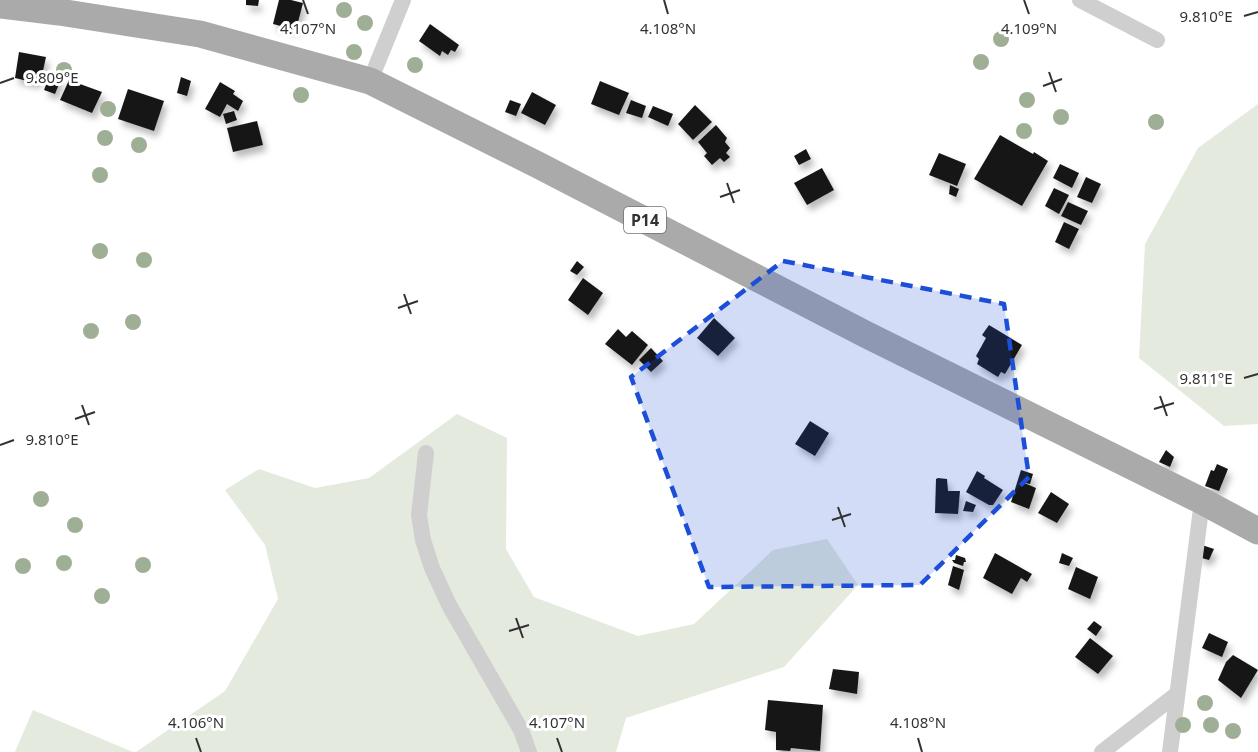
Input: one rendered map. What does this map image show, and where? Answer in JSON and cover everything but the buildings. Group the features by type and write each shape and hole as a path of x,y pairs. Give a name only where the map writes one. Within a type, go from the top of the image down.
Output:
{"main road":[{"name":"P14","path":"0,5 200,34 370,81 867,335 1258,531"}],"street":[{"path":"370,81 403,0"},
{"path":"1080,0 1157,40"},
{"path":"426,453 419,515 423,540 432,568 449,605 521,730 529,752"},
{"path":"1170,752 1202,501"},
{"path":"1102,752 1177,694"}],"highlighted area":[{"path":"783,261 1004,304 1029,477 920,585 709,587 631,377"}],"shaded area":[{"path":"1258,104 1258,424 1224,426 1139,358 1145,244 1198,148"},
{"path":"457,414 507,438 506,549 534,597 638,636 694,624 773,550 827,539 858,585 784,667 626,718 616,752 136,752 225,691 278,599 265,545 225,490 259,469 315,488 369,478"},
{"path":"33,710 133,752 15,752"}]}
